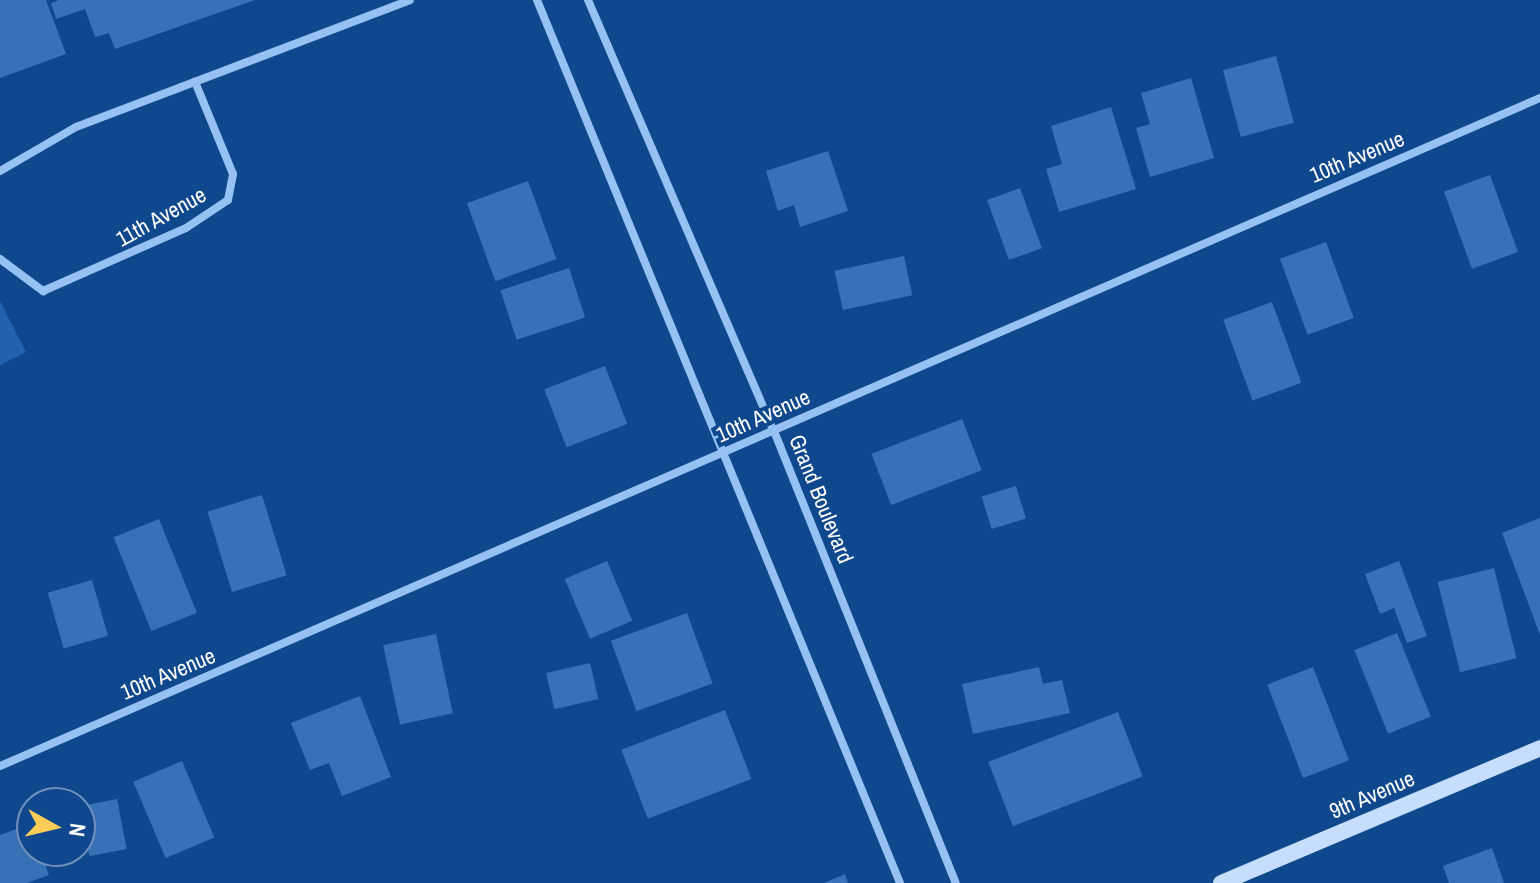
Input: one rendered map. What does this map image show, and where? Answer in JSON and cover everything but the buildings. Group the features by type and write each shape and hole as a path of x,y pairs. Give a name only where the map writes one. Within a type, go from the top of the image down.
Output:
{"street":[{"path":"0,171 76,127 410,0"},
{"path":"537,0 900,883"},
{"name":"Grand Boulevard","path":"588,0 774,431 956,883"},
{"name":"11th Avenue","path":"0,259 43,291 173,234 228,200 233,174 195,82"},
{"name":"10th Avenue","path":"0,766 1540,98"},
{"name":"9th Avenue","path":"1221,883 1540,748"}],"shaded area":[{"path":"0,301 26,352 0,365"}]}
